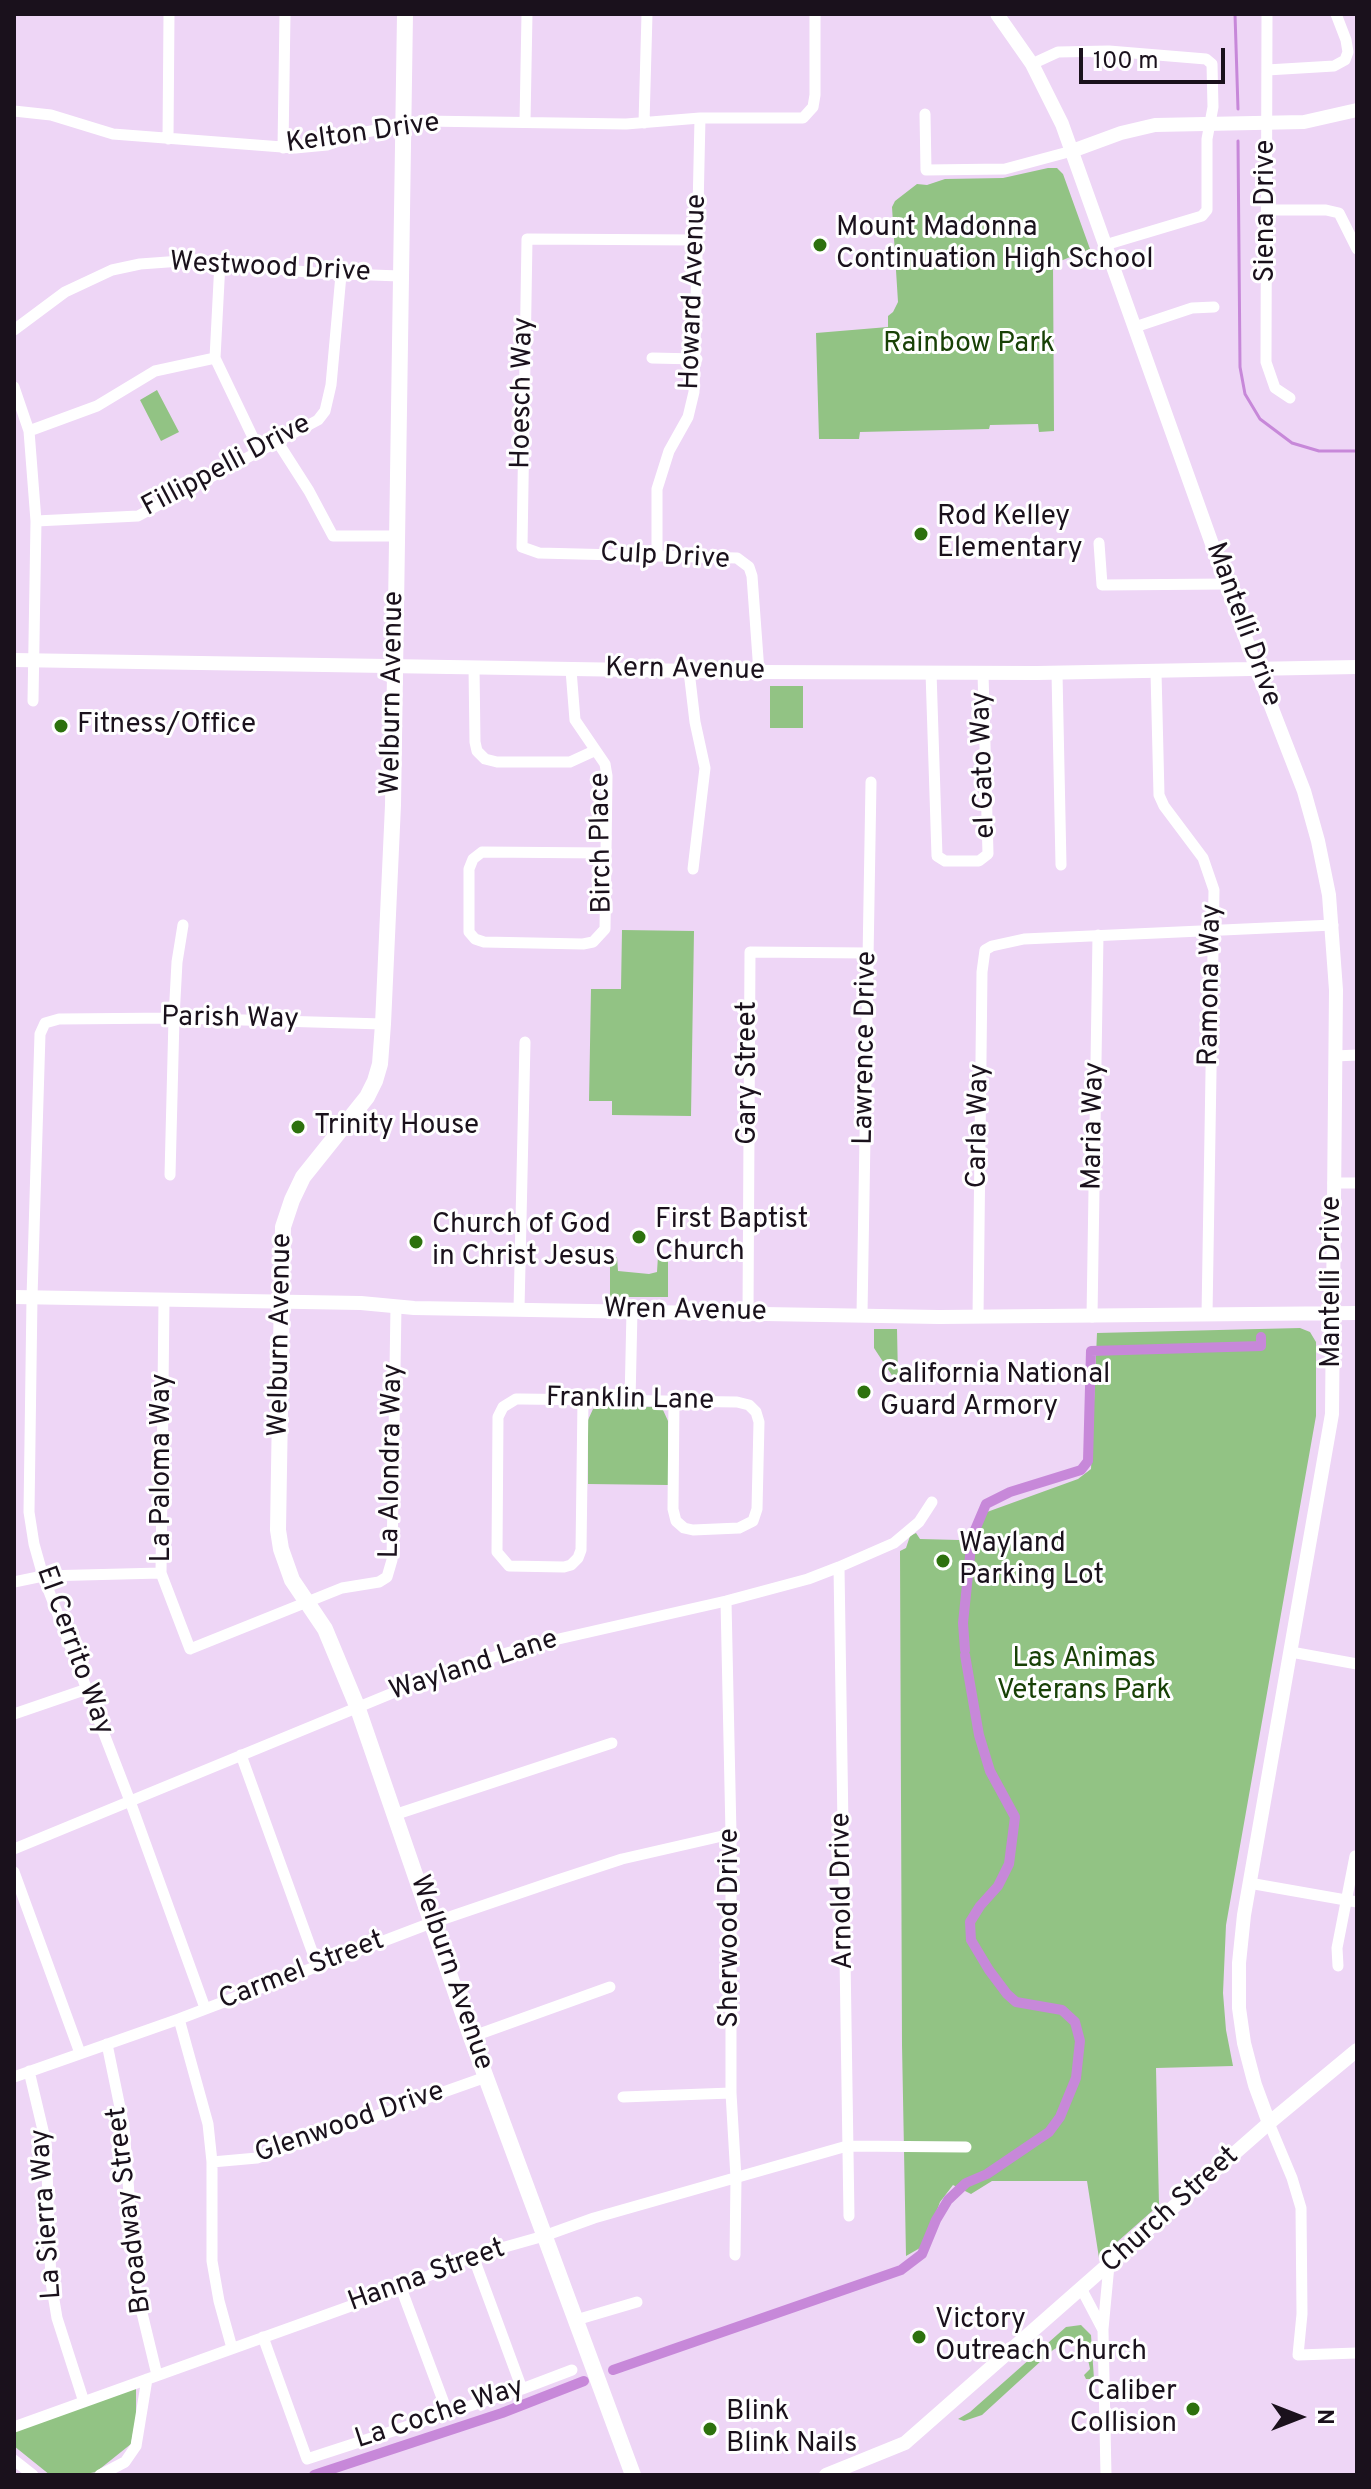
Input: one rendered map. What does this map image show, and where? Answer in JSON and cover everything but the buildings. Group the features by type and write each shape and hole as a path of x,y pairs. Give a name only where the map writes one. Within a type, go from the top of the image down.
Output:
{"main road":[{"name":"Welburn Avenue","path":"405,14 393,805 380,1064 367,1097 303,1177 286,1214 282,1241 278,1530 286,1567 325,1629 357,1706 471,2037 633,2475"}],"street":[{"path":"168,139 169,14"},
{"path":"283,148 285,14"},
{"path":"525,122 527,14"},
{"path":"644,123 647,14"},
{"name":"Kelton Drive","path":"14,111 51,115 113,134 283,148 327,145 423,121 644,123 700,118 795,119 809,113 815,95 815,14"},
{"name":"Mantelli Drive","path":"997,14 1032,64 1053,103 1072,151 1312,817 1333,925 1336,990 1333,1389 1329,1435 1240,1939 1239,2008 1249,2063 1269,2123"},
{"name":"Siena Drive","path":"1267,14 1266,362 1275,388 1290,398"},
{"path":"1267,70 1334,66 1351,59 1336,14"},
{"path":"1032,64 1058,52 1076,51 1206,59 1212,64 1213,107 1209,123 1207,210 1202,216 1105,245"},
{"path":"925,114 926,170 1005,169 1139,128 1209,123 1304,122 1357,110"},
{"name":"Howard Avenue","path":"657,555 657,489 669,451 688,417 694,392 700,118"},
{"path":"1267,210 1326,210 1339,213 1357,249"},
{"name":"Hoesch Way","path":"522,547 527,239 698,240"},
{"name":"Westwood Drive","path":"14,330 51,301 112,270 168,260 220,262 341,275 400,276"},
{"path":"220,262 215,358 259,450"},
{"name":"Fillippelli Drive","path":"36,521 138,516 318,420 325,411 331,385 341,275"},
{"path":"1135,327 1192,308 1214,307"},
{"path":"29,431 97,406 155,371 215,358"},
{"path":"652,358 697,359"},
{"path":"14,387 29,431 36,521 33,701"},
{"path":"277,441 333,536 397,536"},
{"path":"1099,543 1102,585 1227,584"},
{"name":"Culp Drive","path":"522,547 539,553 737,558 749,567 759,672"},
{"name":"Kern Avenue","path":"14,660 759,672 1057,673 1357,667"},
{"path":"474,667 475,742 477,751 485,759 497,762 570,762 594,751"},
{"name":"Birch Place","path":"571,670 575,720 605,764 607,776 606,853 605,929 593,942 583,944 484,942 475,939 469,932 469,869 473,859 482,852 606,853"},
{"path":"689,671 705,768 693,869"},
{"name":"el Gato Way","path":"931,672 936,846 939,860 979,861 988,854 983,673"},
{"name":"Ramona Way","path":"1156,672 1159,795 1203,858 1214,890 1207,1315"},
{"path":"1057,673 1061,865"},
{"name":"Lawrence Drive","path":"862,1314 871,782"},
{"path":"170,1175 174,1018 177,962 183,925"},
{"path":"1098,935 1333,925"},
{"name":"Carla Way","path":"978,1317 982,972 985,950 1024,939 1098,935"},
{"name":"Maria Way","path":"1092,1317 1098,935"},
{"name":"Gary Street","path":"748,1313 750,952 868,953"},
{"name":"Parish Way","path":"77,1019 174,1018 383,1024"},
{"name":"El Cerrito Way","path":"77,1019 51,1020 45,1023 40,1034 29,1512 43,1576 130,1801 205,2008"},
{"path":"519,1309 525,1042"},
{"path":"1335,1056 1357,1055"},
{"path":"1333,1183 1357,1183"},
{"name":"Wren Avenue","path":"14,1297 978,1317 1357,1313"},
{"name":"La Paloma Way","path":"164,1300 161,1573 190,1649 306,1602"},
{"name":"La Alondra Way","path":"306,1602 342,1588 379,1582 390,1572 396,1306"},
{"path":"630,1401 632,1311"},
{"name":"Franklin Lane","path":"583,1400 581,1550 575,1563 564,1567 516,1567 505,1563 500,1558 497,1545 498,1417 507,1403 521,1399 583,1400 630,1401 674,1401 737,1402 753,1408 759,1422 757,1509 750,1523 739,1528 693,1530 684,1528 676,1521 673,1509 674,1401"},
{"name":"Wayland Lane","path":"14,1849 446,1671 541,1643 726,1601 839,1567 894,1543 919,1522 932,1502"},
{"name":"Arnold Drive","path":"839,1567 849,2216"},
{"path":"14,1582 43,1576 161,1573"},
{"name":"Sherwood Drive","path":"726,1601 735,2255"},
{"path":"1291,1652 1357,1664"},
{"path":"14,1714 87,1689"},
{"path":"394,1815 612,1743"},
{"path":"241,1755 317,1965"},
{"name":"Carmel Street","path":"14,2077 179,2019 432,1923 622,1859 731,1834"},
{"path":"1338,1966 1337,1948 1351,1902 1355,1856"},
{"path":"14,1872 80,2053"},
{"path":"1249,1883 1351,1902"},
{"path":"471,2037 610,1987"},
{"path":"179,2019 208,2124 212,2162 212,2261 232,2348"},
{"name":"Broadway Street","path":"107,2044 124,2127 136,2288 152,2377"},
{"name":"Church Street","path":"826,2475 905,2443 1269,2123 1357,2050"},
{"name":"La Sierra Way","path":"29,2071 46,2143 48,2243 55,2306 84,2402"},
{"name":"Glenwood Drive","path":"212,2162 257,2158 486,2077"},
{"path":"623,2097 731,2093"},
{"path":"1269,2123 1301,2208 1302,2314 1298,2355 1357,2353"},
{"name":"Hanna Street","path":"14,2427 401,2288 473,2256 594,2218 847,2146 966,2147"},
{"path":"473,2256 522,2389"},
{"path":"1106,2475 1103,2330 1109,2265"},
{"path":"401,2288 448,2414"},
{"path":"1082,2290 1103,2330"},
{"path":"576,2320 637,2302"},
{"name":"La Coche Way","path":"263,2337 307,2459 572,2370"},
{"path":"100,2475 125,2462 136,2446 152,2377"},
{"path":"14,2460 33,2475"}],"green space":[{"name":"Rainbow Park","path":"1057,168 1063,174 1090,249 1053,264 1054,431 1039,432 1038,424 990,425 989,429 860,432 859,439 819,439 816,333 888,327 888,316 898,302 892,207 895,201 917,184 927,185 945,179 1003,178"},
{"path":"157,390 179,432 161,441 140,400"},
{"path":"770,686 803,686 803,728 770,728"},
{"path":"622,930 694,931 691,1116 612,1115 612,1101 589,1101 591,989 621,989"},
{"path":"668,1255 668,1297 610,1297 610,1257 617,1257 618,1271 649,1274 657,1272 658,1256"},
{"name":"Las Animas Veterans Park","path":"1300,1328 1310,1332 1316,1342 1316,1416 1226,1925 1223,1993 1233,2066 1156,2068 1159,2205 1099,2258 1087,2181 992,2181 971,2194 953,2185 940,2202 920,2248 906,2256 900,1551 906,1548 910,1536 916,1533 920,1539 959,1540 987,1512 1078,1479 1091,1469 1097,1333"},
{"path":"874,1329 897,1329 898,1378 893,1377 874,1348"},
{"path":"604,1406 657,1407 663,1410 668,1421 668,1485 588,1484 588,1420 593,1409"},
{"path":"1081,2325 1091,2335 1094,2379 1086,2379 1084,2375 1090,2369 1085,2345 1066,2342 1053,2350 982,2415 964,2421 958,2419 970,2412 1066,2327"},
{"path":"136,2388 136,2417 131,2444 96,2472 50,2475 14,2446 14,2429"}],"waterway":[{"path":"1235,14 1238,109"},
{"path":"1238,141 1240,367 1245,394 1260,419 1292,443 1319,451 1357,451"},
{"path":"965,1650 963,1623 972,1537 986,1504 1010,1492 1081,1470 1088,1461 1091,1351 1261,1346 1261,1337"},
{"path":"613,2370 901,2270 922,2254 948,2200 966,2183 987,2174 1049,2132 1060,2117 1076,2078 1080,2041 1075,2022 1062,2010 1016,2002 989,1970 971,1940 970,1922 998,1886 1009,1864 1015,1817 990,1771 979,1735 965,1655"},
{"path":"314,2475 502,2413 584,2381"}],"place":[{"name":"Mount Madonna Continuation High School","path":"820,245"},
{"name":"Rod Kelley Elementary","path":"921,534"},
{"name":"Fitness/Office","path":"61,726"},
{"name":"Trinity House","path":"298,1127"},
{"name":"First Baptist Church","path":"639,1237"},
{"name":"Church of God in Christ Jesus","path":"416,1242"},
{"name":"California National Guard Armory","path":"864,1392"},
{"name":"Wayland Parking Lot","path":"943,1561"},
{"name":"Victory Outreach Church","path":"919,2337"},
{"name":"Caliber Collision","path":"1193,2409"},
{"name":"Blink Blink Nails","path":"710,2429"}]}
